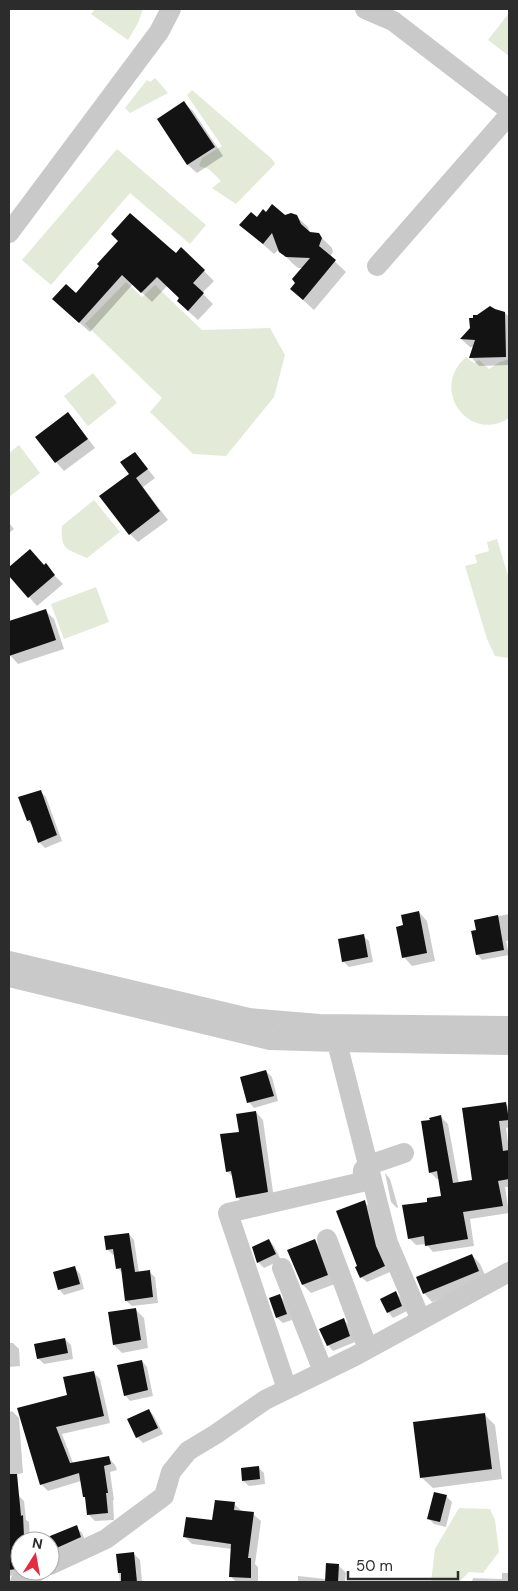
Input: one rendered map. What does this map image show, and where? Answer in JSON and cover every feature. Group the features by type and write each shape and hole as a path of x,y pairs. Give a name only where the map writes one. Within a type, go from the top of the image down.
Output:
{"street":[{"path":"9,233 159,32 171,9"},
{"path":"365,9 399,15 509,110"},
{"path":"377,266 509,115"},
{"path":"9,961 249,1018 335,1033 509,1045"},
{"path":"9,977 270,1040 335,1033 509,1026"},
{"path":"335,1033 388,1243 421,1320"},
{"path":"287,1389 228,1213 362,1182 363,1170 369,1165 404,1153"},
{"path":"327,1239 368,1348"},
{"path":"282,1268 323,1371"},
{"path":"60,1560 106,1539 164,1496 171,1472 188,1450 216,1434 265,1400 368,1348 509,1272"}],"green space":[{"path":"95,9 143,9 138,23 128,40 91,14"},
{"path":"509,13 509,56 488,40"},
{"path":"155,78 168,93 130,113 125,108 147,80 150,82"},
{"path":"192,90 272,159 275,164 236,204 212,188 221,181 209,169 199,166 202,158 222,146 187,95"},
{"path":"117,149 206,225 190,244 130,193 51,285 22,260"},
{"path":"126,282 142,297 155,285 202,330 270,328 285,355 274,397 226,456 193,454 150,412 162,398 85,324"},
{"path":"466,357 474,363 479,360 489,369 509,359 509,418 494,424 480,424 468,419 459,409 453,397 451,384 456,370"},
{"path":"93,373 117,403 88,426 64,396"},
{"path":"19,445 40,473 9,497 9,453"},
{"path":"94,500 120,532 87,558 66,548 62,540 62,526"},
{"path":"497,539 509,579 509,658 495,656 487,639 465,566 477,563 475,555 489,551 487,542"},
{"path":"96,587 109,622 64,639 51,604"},
{"path":"459,1508 490,1509 495,1520 499,1552 483,1573 469,1572 459,1582 431,1582 435,1549"}],"building":[{"path":"184,101 215,147 187,165 157,119"},
{"path":"272,204 285,215 291,213 297,215 301,224 310,232 319,233 322,238 319,246 336,260 303,300 290,289 295,283 292,279 310,258 286,257 279,252 272,233 263,244 239,225 251,212 257,217 263,209 266,212"},
{"path":"130,213 176,253 181,247 205,270 193,283 204,293 188,311 177,301 179,298 157,277 141,293 122,275 79,323 52,299 66,284 76,293 99,266 97,264 118,241 111,234"},
{"path":"490,306 505,312 506,357 469,358 475,340 460,339 470,328 469,318 473,318 473,315 477,315"},
{"path":"68,412 88,439 55,463 35,437"},
{"path":"135,452 148,469 136,478 160,511 129,535 99,496 129,474 120,462"},
{"path":"30,549 44,565 46,563 55,575 28,598 9,576 9,567"},
{"path":"46,609 56,640 9,656 9,621"},
{"path":"41,790 57,835 38,843 30,820 27,821 18,797"},
{"path":"419,911 427,953 402,958 396,927 403,925 401,915"},
{"path":"498,915 504,950 476,955 471,931 476,930 474,920"},
{"path":"364,934 368,957 342,962 338,939"},
{"path":"266,1070 274,1096 247,1103 240,1077"},
{"path":"506,1102 509,1120 499,1121 503,1151 509,1150 509,1179 498,1181 503,1206 463,1212 468,1239 425,1246 424,1236 408,1239 402,1205 427,1202 427,1198 441,1196 437,1171 429,1173 421,1121 430,1120 429,1118 441,1115 453,1183 472,1180 462,1108"},
{"path":"256,1111 268,1192 236,1198 231,1171 226,1172 220,1134 239,1132 236,1114"},
{"path":"365,1200 376,1246 385,1266 360,1278 336,1211"},
{"path":"129,1233 135,1272 150,1270 153,1297 125,1301 121,1268 116,1269 113,1249 106,1250 104,1236"},
{"path":"269,1239 276,1254 257,1263 252,1247"},
{"path":"315,1239 328,1275 302,1285 287,1250"},
{"path":"472,1254 479,1271 423,1294 416,1277"},
{"path":"75,1266 80,1284 58,1290 53,1272"},
{"path":"396,1291 402,1306 387,1313 380,1299"},
{"path":"280,1294 287,1314 276,1318 269,1298"},
{"path":"136,1308 141,1340 113,1345 108,1312"},
{"path":"344,1318 350,1336 327,1346 319,1329"},
{"path":"65,1338 68,1353 37,1359 34,1344"},
{"path":"142,1360 148,1390 124,1396 117,1365"},
{"path":"94,1371 104,1416 56,1427 70,1463 109,1456 111,1464 104,1466 108,1493 106,1493 108,1513 87,1515 79,1473 40,1485 17,1408 67,1395 63,1377"},
{"path":"149,1409 158,1428 136,1438 127,1419"},
{"path":"485,1413 492,1469 420,1478 413,1422"},
{"path":"259,1466 260,1479 242,1481 241,1468"},
{"path":"9,1474 17,1474 24,1531 10,1531 9,1570"},
{"path":"434,1492 447,1495 440,1522 427,1519"},
{"path":"215,1500 235,1502 234,1510 254,1512 248,1558 251,1558 251,1578 229,1577 231,1544 183,1537 186,1517 212,1520"},
{"path":"77,1525 81,1537 60,1546 60,1532"},
{"path":"134,1552 137,1582 121,1582 121,1573 118,1573 116,1554"},
{"path":"326,1563 339,1564 338,1582 325,1582"}]}
